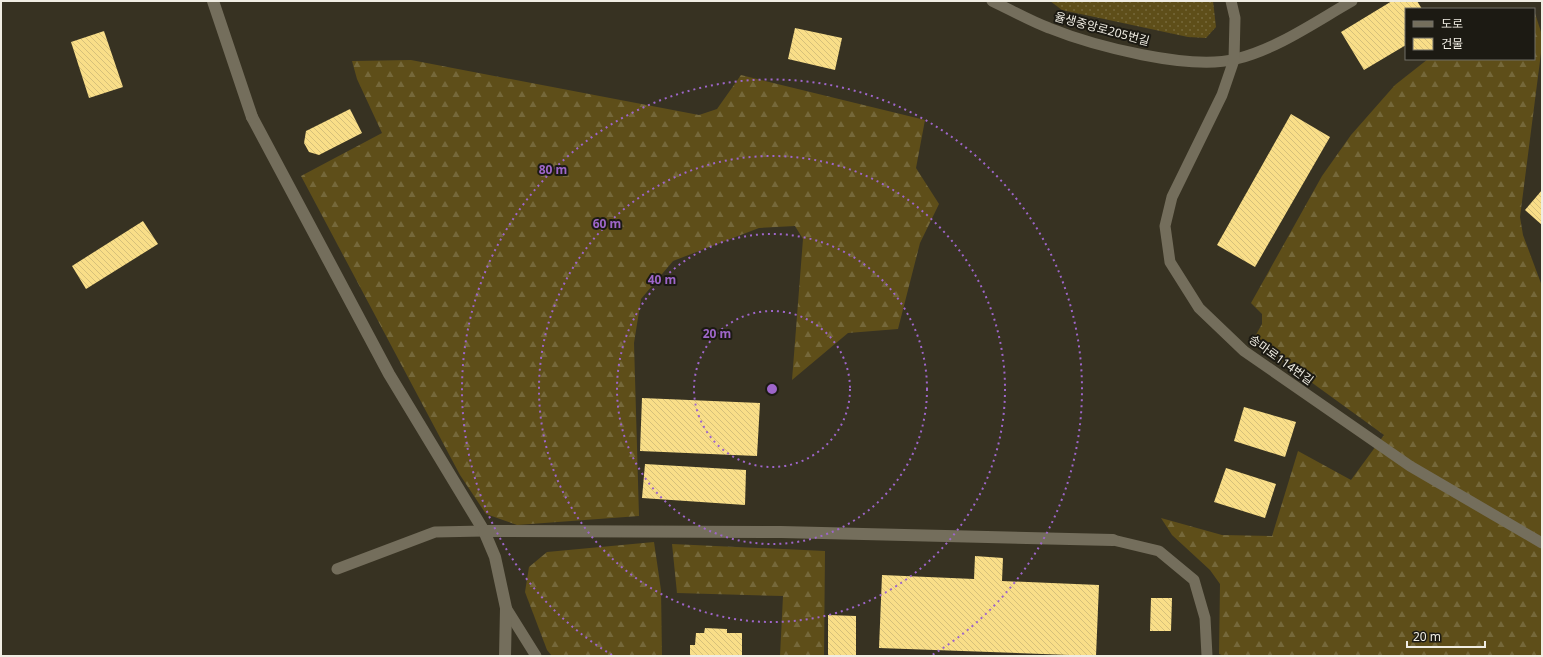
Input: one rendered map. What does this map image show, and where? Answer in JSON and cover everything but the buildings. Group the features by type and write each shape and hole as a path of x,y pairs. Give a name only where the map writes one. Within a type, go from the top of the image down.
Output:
{"street":[{"path":"213,1 252,117 389,374 484,531 495,557 506,608 505,656"},
{"path":"484,531 781,532 1113,540"}],"lane":[{"name":"율생중앙로205번길","path":"992,1 1050,28 1119,49 1187,63 1234,60 1254,54 1352,1"},
{"path":"1231,1 1235,18 1234,60"},
{"name":"송마로114번길","path":"1234,60 1222,95 1172,197 1165,226 1170,262 1174,269 1199,308 1244,352 1410,466 1542,543"},
{"path":"338,569 435,532 484,531"},
{"path":"1113,540 1159,550 1194,580 1205,618 1207,656"},
{"path":"506,608 536,656"}],"green space":[{"path":"1050,1 1213,1 1216,27 1206,38 1188,37 1062,10"},
{"path":"1535,13 1541,32 1541,53 1520,217 1523,235 1542,286 1542,656 1224,656 1219,654 1220,584 1210,570 1172,535 1161,518 1222,535 1272,536 1298,451 1351,480 1384,435 1253,340 1262,324 1262,314 1251,303 1322,176 1351,135 1395,85 1427,60 1535,60"},
{"path":"411,60 699,115 717,109 741,75 925,120 916,168 939,204 920,243 898,329 848,333 792,380 803,239 795,226 759,228 673,261 641,299 634,343 639,516 517,525 486,514 460,475 301,176 382,133 357,79 352,61"},
{"path":"654,542 661,590 662,656 552,656 547,650 525,592 529,567 547,552"},
{"path":"672,544 825,551 824,656 780,656 783,596 677,593"}]}
